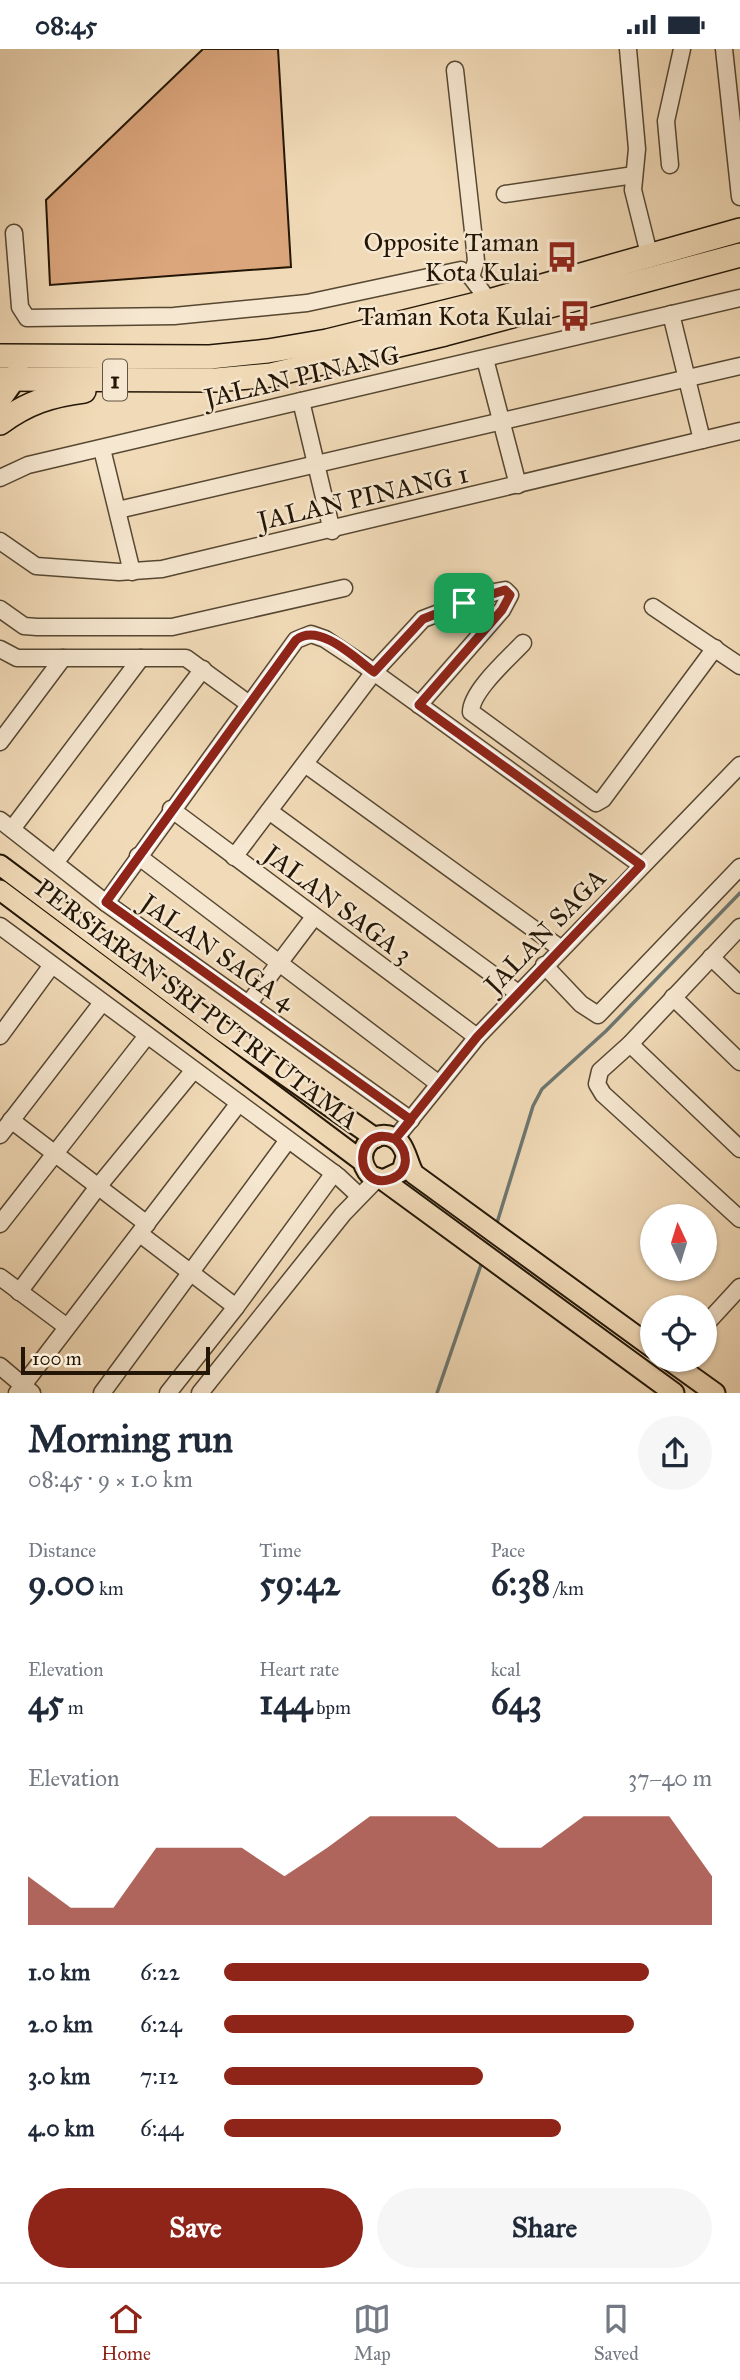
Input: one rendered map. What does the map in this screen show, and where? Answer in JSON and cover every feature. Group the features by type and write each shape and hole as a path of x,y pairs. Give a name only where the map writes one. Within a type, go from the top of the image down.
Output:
{"highway":[{"name":"1","path":"7,366 210,356 268,351 327,341 489,301 740,229"},
{"name":"1","path":"7,366 216,380 271,375 331,362 740,255"},
{"path":"0,423 26,404 59,394 216,380"}],"main road":[{"path":"0,401 7,366"},
{"name":"PERSIARAN SRI PUTRI UTAMA","path":"0,865 230,1037 385,1138"},
{"name":"PERSIARAN SRI PUTRI UTAMA","path":"0,890 371,1172 674,1393"},
{"path":"406,1157 402,1171 371,1172 365,1147 385,1138 401,1144 414,1174 640,1339"},
{"path":"687,1372 715,1393"}],"street":[{"path":"628,49 637,149 635,198 649,254"},
{"path":"670,165 666,121 682,49"},
{"path":"724,49 740,197"},
{"path":"455,70 476,261 471,277"},
{"path":"505,194 634,175"},
{"path":"699,239 740,218"},
{"path":"14,233 20,307 27,318 42,320 174,316 307,303 461,270 471,277 489,301"},
{"name":"JALAN PINANG","path":"0,478 28,465 740,298"},
{"path":"671,314 702,440"},
{"path":"485,359 518,485"},
{"path":"118,510 740,366"},
{"path":"301,401 332,531"},
{"name":"JALAN PINANG 1","path":"0,541 36,566 132,572 162,569 332,531 740,431"},
{"path":"103,449 132,572"},
{"path":"0,609 24,626 172,627 344,588"},
{"path":"234,857 374,672 423,619 494,591 505,590 510,595 502,610 419,705"},
{"path":"653,607 740,666"},
{"path":"106,902 249,704 302,635 311,634 325,639 374,672 641,865"},
{"path":"523,643 479,691 471,704 471,712 596,803 611,789 715,648"},
{"path":"0,649 17,658 186,658 249,704"},
{"path":"0,742 63,658"},
{"path":"6,825 141,658"},
{"path":"55,863 203,669"},
{"path":"305,764 560,948"},
{"name":"JALAN SAGA","path":"385,1138 411,1120 477,1037 560,948 740,765"},
{"name":"JALAN SAGA 3","path":"171,809 477,1037"},
{"path":"270,811 518,993"},
{"name":"JALAN SAGA 4","path":"6,825 106,902 411,1120"},
{"path":"138,856 439,1084"},
{"path":"544,965 580,1003 598,1014 740,867"},
{"path":"249,1003 314,916"},
{"path":"740,927 630,1044 600,1071 597,1084 603,1094 740,1219"},
{"path":"3,934 52,965 101,1004 334,1173 354,1191"},
{"path":"711,957 740,985"},
{"path":"0,1036 52,965"},
{"path":"673,997 740,1062"},
{"path":"0,1135 101,1004"},
{"path":"0,1224 146,1037"},
{"path":"630,1044 740,1149"},
{"path":"19,1292 97,1188 193,1071"},
{"path":"0,1366 24,1391 66,1327 239,1103"},
{"path":"11,1120 97,1188 190,1272 236,1307"},
{"path":"102,1393 288,1140"},
{"path":"343,1215 354,1191 371,1172"},
{"path":"200,1393 343,1215 371,1172"},
{"path":"168,1393 236,1307 334,1173"},
{"path":"0,1277 66,1327"},
{"path":"717,1312 740,1287"}],"building":[{"path":"203,49 278,49 291,267 50,285 46,200"}],"waterway":[{"path":"496,1226 533,1106 542,1089 606,1031 740,893"},
{"path":"437,1393 483,1259"}],"place":[{"name":"Opposite Taman Kota Kulai","path":"562,257"},
{"name":"Taman Kota Kulai","path":"575,316"}],"route":[{"path":"464,603 423,619 374,672 319,636 302,635 296,640 106,902 411,1120 395,1139 404,1150 405,1165 397,1176 383,1180 371,1176 362,1164 363,1151 368,1143 380,1136 395,1139 411,1120 477,1037 641,865 419,705 481,630 502,610 510,595 505,590 494,591 464,603"}]}
